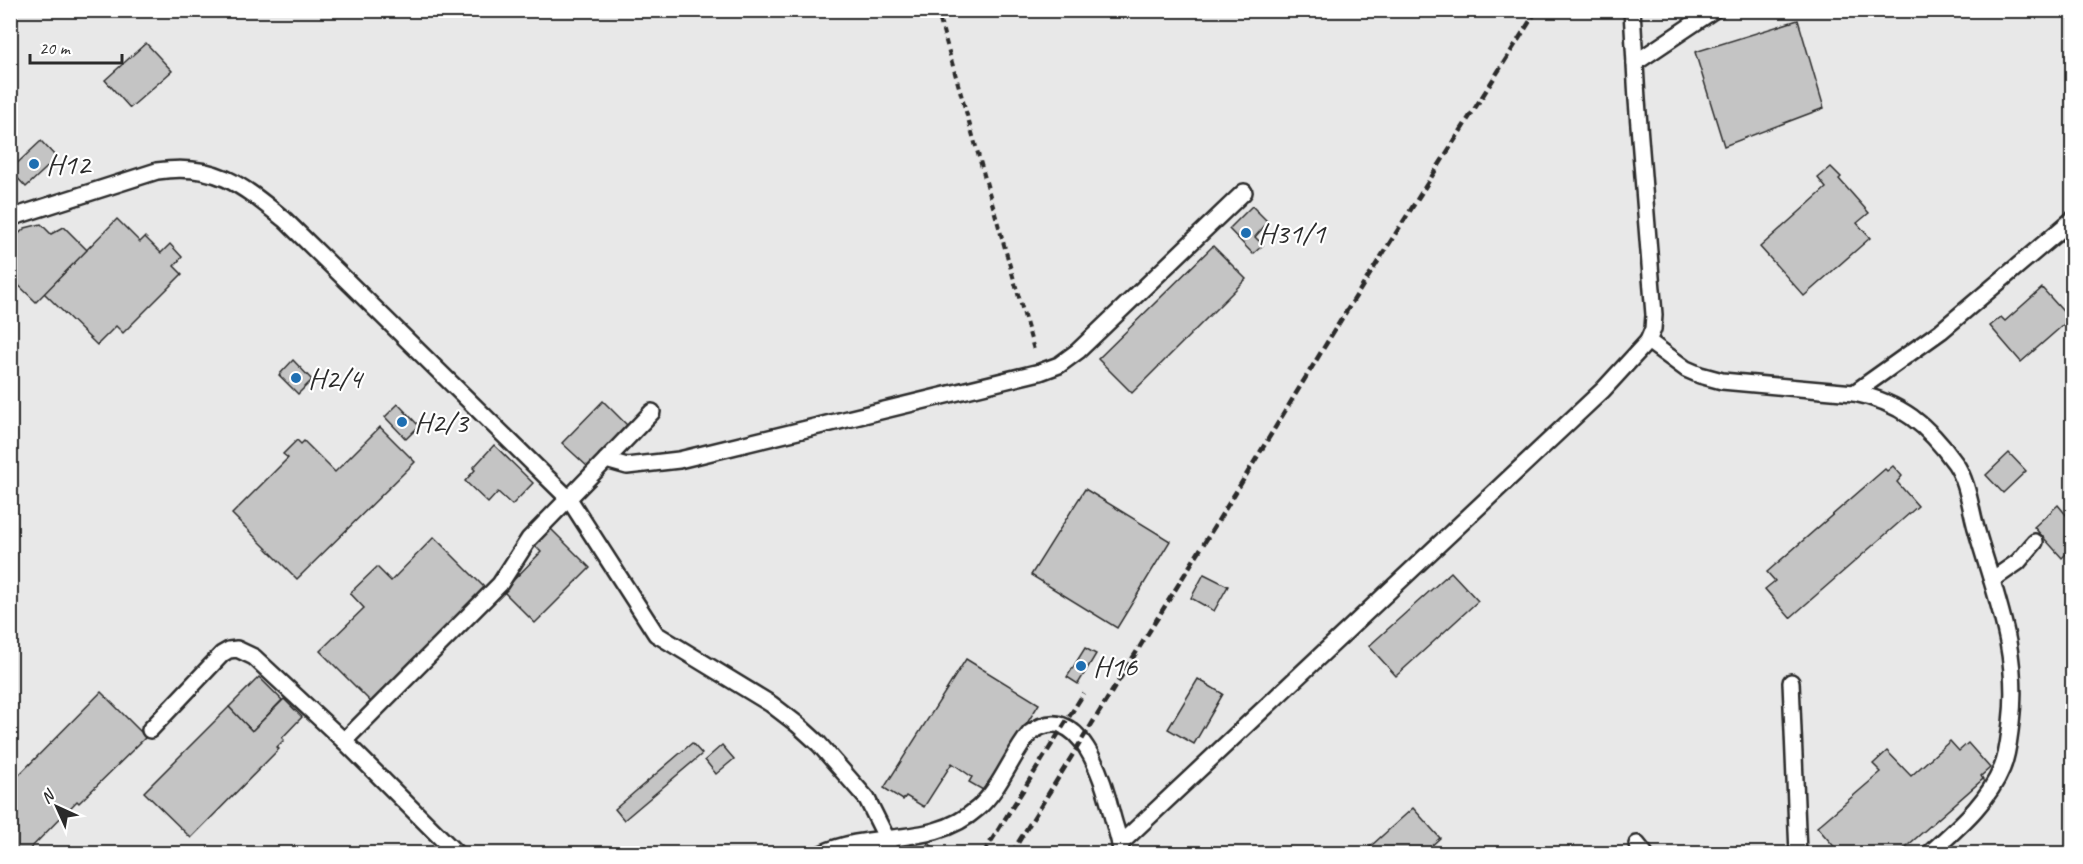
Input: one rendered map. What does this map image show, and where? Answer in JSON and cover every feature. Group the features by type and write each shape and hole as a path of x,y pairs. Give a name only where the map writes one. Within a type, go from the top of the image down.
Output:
{"lane":[{"path":"1120,849 1603,390 1648,341 1653,329 1654,315 1632,10"},
{"path":"1635,63 1714,10"},
{"path":"10,218 157,171 180,167 204,170 226,178 253,194 285,220 569,499 657,634 762,698 819,744 867,799 888,846"},
{"path":"606,460 627,466 679,460 1040,372 1059,365 1078,351 1244,192"},
{"path":"1854,393 1941,331 2073,220"},
{"path":"1648,341 1686,369 1722,381 1854,393 1895,405 1910,414 1934,436 1957,466 1965,485 2003,615 2012,661 2013,710 2002,768 1989,793 1972,814 1929,854"},
{"path":"344,741 500,584 529,539 652,412"},
{"path":"1992,580 2018,562 2035,542"},
{"path":"150,730 215,661 229,650 237,649 254,657 344,741 457,854"},
{"path":"1791,682 1798,854"},
{"path":"821,854 852,843 888,846 935,832 963,819 988,798 1030,733 1039,726 1053,724 1063,727 1081,740 1092,756 1107,794 1120,849"}],"path":[{"path":"937,10 1040,372"}],"shaded area":[{"path":"11,11 2072,11 2072,853 11,853"}],"building":[{"path":"1798,20 1824,108 1724,146 1695,52"},
{"path":"146,43 172,71 130,108 105,80"},
{"name":"H12","path":"41,141 57,158 26,187 10,170"},
{"path":"1831,167 1869,213 1857,223 1870,238 1804,296 1760,247 1826,188 1818,178"},
{"name":"H31/1","path":"1252,206 1268,222 1255,237 1263,245 1253,254 1229,229"},
{"path":"117,219 140,242 145,237 161,253 170,244 182,257 174,266 182,274 123,333 116,326 97,345 44,293"},
{"path":"41,224 51,234 64,227 87,250 36,302 10,277 10,242 25,228"},
{"path":"1213,246 1246,279 1132,393 1098,359"},
{"path":"2042,288 2070,319 2021,362 1990,326 2001,317 2005,321"},
{"name":"H2/4","path":"293,360 312,380 298,394 279,375"},
{"path":"603,401 627,425 588,467 562,443"},
{"name":"H2/3","path":"398,404 419,426 406,439 385,417"},
{"path":"380,427 415,462 297,579 232,514 288,458 283,454 297,440 301,444 304,441 335,472"},
{"path":"494,445 533,483 512,505 498,492 488,503 465,481 475,470 473,468"},
{"path":"2009,453 2026,471 2003,493 1986,475"},
{"path":"1893,466 1902,476 1897,482 1918,506 1790,618 1765,589 1775,581 1767,572 1885,469 1887,471"},
{"path":"1085,489 1170,541 1117,628 1031,575"},
{"path":"2058,505 2072,522 2072,548 2062,558 2034,527"},
{"path":"550,528 590,568 535,623 503,591 541,552 533,544"},
{"path":"434,537 487,590 373,704 320,651 364,608 350,593 377,567 391,581"},
{"path":"1451,572 1478,601 1396,676 1369,646"},
{"path":"1204,574 1228,586 1214,611 1191,598"},
{"name":"H16","path":"1085,648 1096,654 1078,684 1067,677"},
{"path":"966,659 1039,704 988,786 986,785 983,790 969,782 972,777 952,763 924,807 906,796 903,800 884,788"},
{"path":"259,677 282,700 252,731 229,707"},
{"path":"1198,679 1223,694 1194,744 1168,729"},
{"path":"101,692 146,737 79,803 77,801 25,854 10,854 10,784"},
{"path":"284,699 302,717 282,738 284,740 277,747 279,749 191,838 144,792 229,707 252,731"},
{"path":"1950,741 1959,751 1968,743 1990,768 1981,776 1983,779 1898,854 1836,854 1838,851 1817,827 1881,772 1873,764 1887,751 1911,776"},
{"path":"692,743 702,754 624,820 615,809"},
{"path":"722,745 734,759 716,774 705,760"},
{"path":"1413,808 1440,838 1425,852 1426,854 1362,854"},
{"path":"928,843 943,854 922,854"}],"railway":[{"path":"1011,854 1334,331 1537,10"},
{"path":"983,854 1084,693"}],"place":[{"name":"H12","path":"34,164"},
{"name":"H31/1","path":"1246,233"},
{"name":"H2/4","path":"296,378"},
{"name":"H2/3","path":"402,422"},
{"name":"H16","path":"1081,666"}]}
